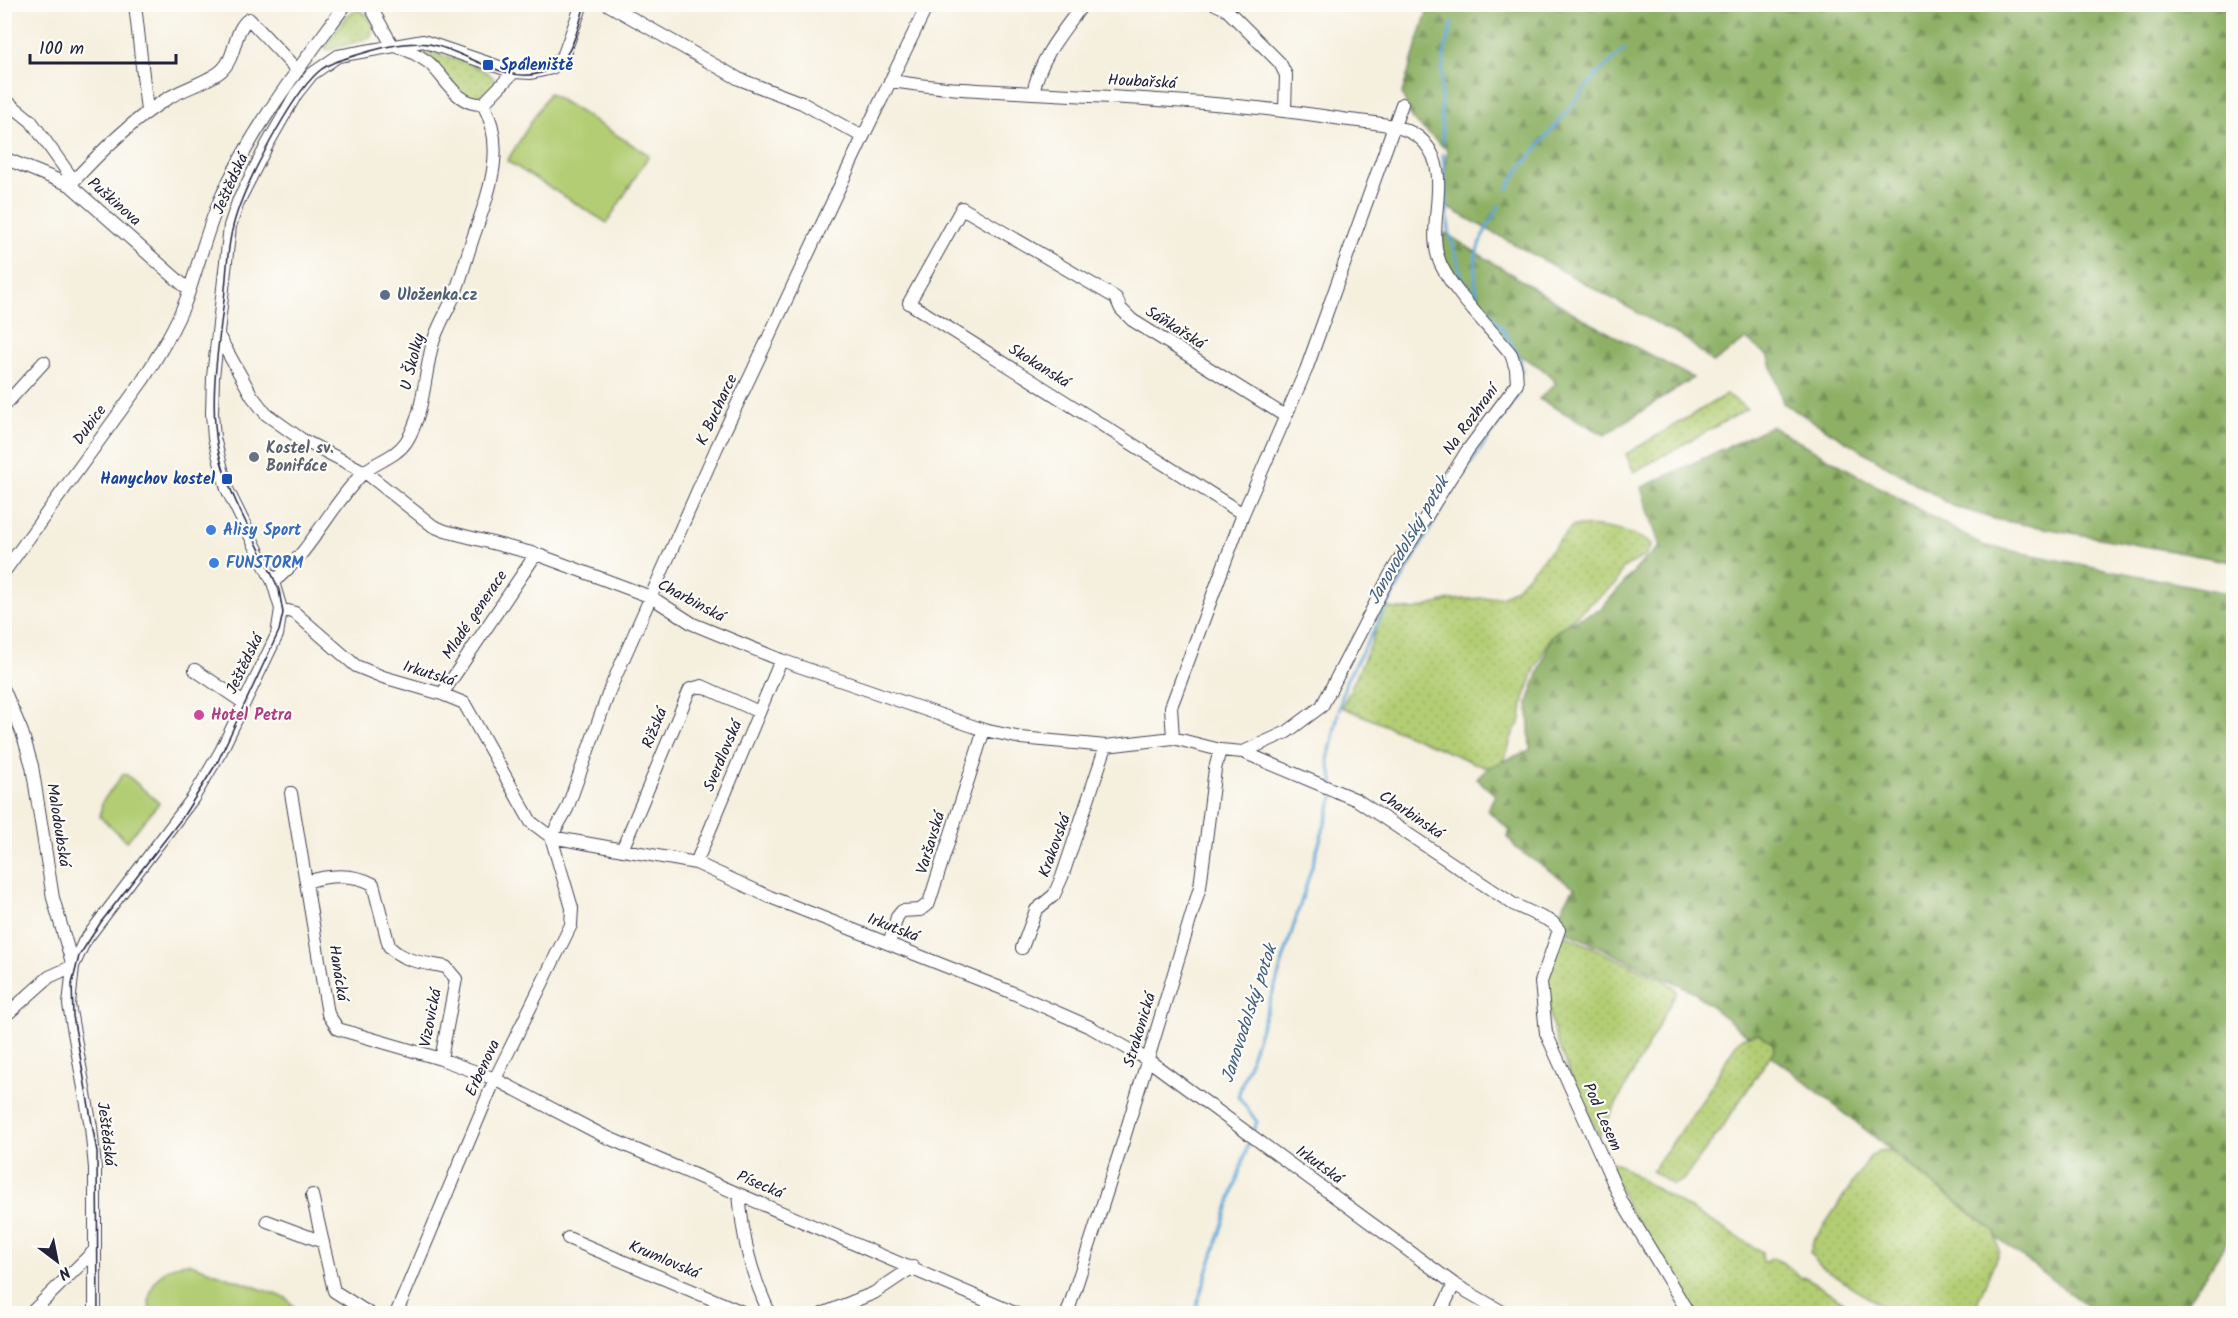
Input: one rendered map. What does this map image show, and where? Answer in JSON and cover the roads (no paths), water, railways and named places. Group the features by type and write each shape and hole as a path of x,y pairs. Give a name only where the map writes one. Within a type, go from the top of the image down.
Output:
{"street":[{"path":"135,4 147,111"},
{"name":"Ještědská","path":"189,290 220,202 236,167 297,70 346,4"},
{"path":"369,4 392,45 412,51 428,62 455,94 471,105 483,104 514,72 531,73 552,68 564,54 582,4"},
{"path":"607,4 739,79 802,104 863,137"},
{"name":"K Bucharce","path":"551,837 567,809 610,689 717,447 928,4"},
{"path":"1033,93 1038,69 1083,4"},
{"path":"1223,6 1280,63 1286,75 1285,110"},
{"path":"4,99 31,121 72,183 147,111 183,88 219,72 230,62 243,23 249,19 297,70"},
{"name":"Ještědská","path":"95,1314 95,1168 91,1127 69,1005 73,966 84,942 193,798 244,703 277,635 281,609 273,582 227,489 214,438 213,376 230,226 238,202 296,94 312,74 338,56 423,41 514,72"},
{"name":"Houbařská","path":"890,81 1033,93 1192,101 1285,110 1392,127"},
{"name":"U Školky","path":"273,582 298,560 365,472 393,456 405,443 413,427 432,344 456,291 486,207 494,170 495,143 492,120 483,104"},
{"path":"1173,738 1171,707 1243,514 1306,370 1402,104"},
{"name":"Na Rozhraní","path":"1220,750 1243,752 1287,732 1322,706 1390,575 1467,451 1517,384 1516,369 1511,354 1451,282 1440,263 1436,242 1438,177 1434,154 1413,132 1392,127"},
{"name":"Puškinova","path":"4,158 72,183 189,290"},
{"name":"Sáňkařská","path":"962,208 1116,298 1121,309 1132,320 1285,416"},
{"name":"Skokanská","path":"962,208 909,303 1243,514"},
{"name":"Dubice","path":"4,572 143,380 174,328 189,290"},
{"name":"Charbinská","path":"218,335 252,396 266,414 302,439 365,472 433,526 536,554 651,597 693,624 781,660 984,730 1021,738 1106,746 1173,738 1220,750"},
{"path":"4,406 44,363"},
{"name":"Mladé generace","path":"442,694 536,554"},
{"name":"Irkutská","path":"281,609 296,613 356,666 464,703 531,822 551,837 696,863 770,897 1006,990 1079,1022 1148,1060 1454,1284 1506,1314"},
{"name":"Sverdlovská","path":"696,863 781,660"},
{"path":"195,670 244,703"},
{"name":"Rižská","path":"622,850 690,689 702,686 759,712"},
{"name":"Malodoubská","path":"4,690 22,732 32,766 53,898 73,966"},
{"name":"Varšavská","path":"889,944 897,917 902,911 920,910 929,903 984,730"},
{"name":"Krakovská","path":"1022,948 1036,910 1054,895 1062,877 1106,746"},
{"name":"Strakonická","path":"1067,1314 1200,887 1215,769 1220,750"},
{"name":"Charbinská","path":"1243,752 1358,800 1513,904 1552,922"},
{"name":"Hanácká","path":"291,793 328,1014 333,1022 338,1029 354,1036 441,1059 495,1079"},
{"name":"Erbenova","path":"396,1314 495,1079 571,925 572,908 551,837"},
{"name":"Vizovická","path":"307,882 328,875 366,880 373,884 389,946 394,952 402,957 451,970 456,979 441,1059"},
{"name":"Pod Lesem","path":"1552,922 1558,930 1558,936 1541,982 1546,1033 1622,1202 1689,1314"},
{"path":"4,1017 49,977 73,966"},
{"name":"Písecká","path":"495,1079 604,1136 913,1267 1017,1314"},
{"path":"739,1194 746,1251 754,1281 770,1314"},
{"path":"312,1195 334,1291 370,1314"},
{"path":"267,1221 323,1242"},
{"name":"Krumlovská","path":"568,1238 747,1314"},
{"path":"30,1314 95,1250"},
{"path":"822,1314 874,1293 913,1267"},
{"path":"1440,1314 1454,1284"}],"waterway":[{"path":"4,18 9,4"},
{"name":"Janovodolský potok","path":"1443,143 1441,113 1443,68 1452,24"},
{"path":"1508,189 1516,174 1598,73 1625,49"},
{"name":"Janovodolský potok","path":"1443,154 1449,231 1463,280 1504,331 1520,359 1523,372"},
{"path":"1477,294 1475,268 1478,248 1499,206"},
{"name":"Janovodolský potok","path":"1339,710 1346,681 1447,498 1518,395"},
{"name":"Janovodolský potok","path":"1334,785 1328,760 1338,714"},
{"name":"Janovodolský potok","path":"1253,1132 1257,1122 1238,1096 1277,980 1334,795"},
{"name":"Janovodolský potok","path":"1194,1314 1249,1142"}],"tram line":[{"path":"98,1314 97,1152 73,1016 72,984 79,956 101,922 182,818 218,761 279,631 283,613 279,590 229,486 215,431 215,374 230,239 240,204 258,164 294,101 306,85 326,66 375,50 419,43 443,47 513,74 541,73 560,62 572,46 585,4"}],"place":[{"name":"Spáleniště","path":"488,65"},
{"name":"Uloženka.cz","path":"385,295"},
{"name":"Kostel sv. Bonifáce","path":"254,457"},
{"name":"Hanychov kostel","path":"227,479"},
{"name":"Alisy Sport","path":"211,530"},
{"name":"FUNSTORM","path":"214,563"},
{"name":"Hotel Petra","path":"199,715"}]}
